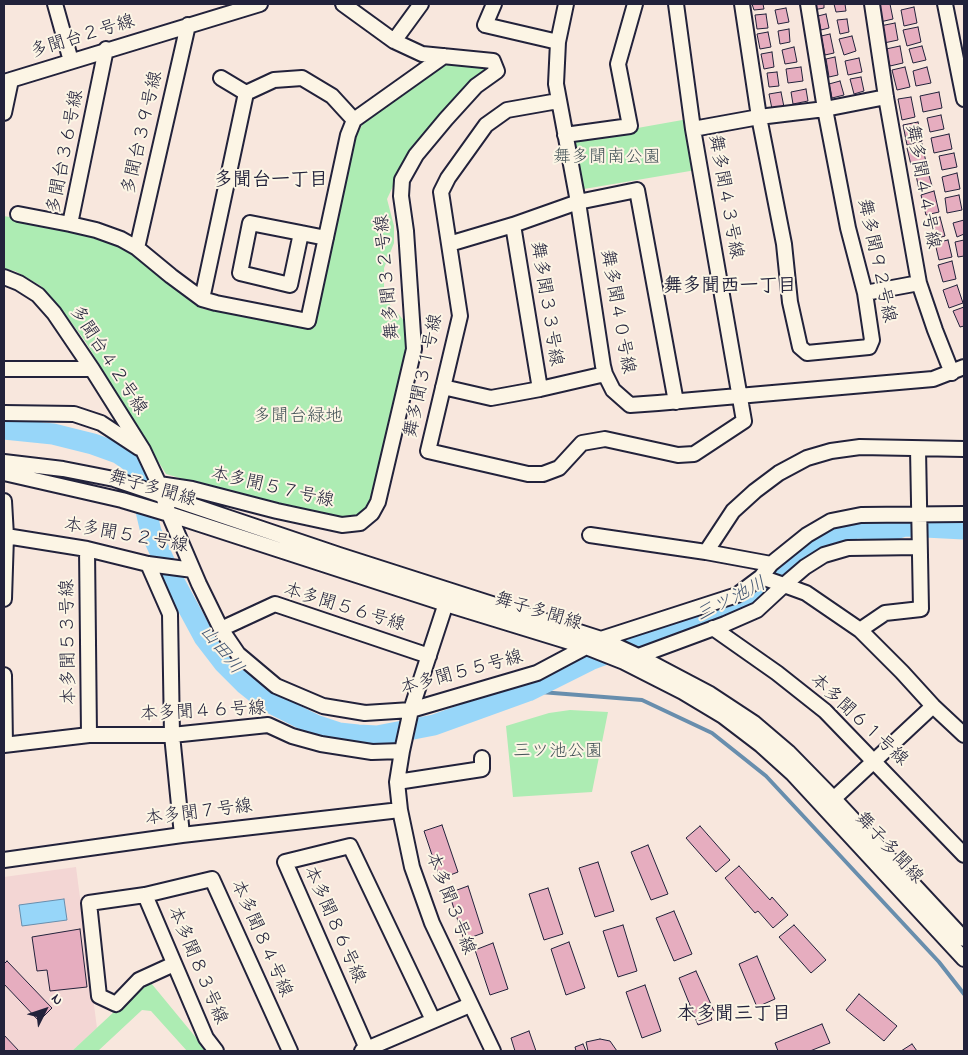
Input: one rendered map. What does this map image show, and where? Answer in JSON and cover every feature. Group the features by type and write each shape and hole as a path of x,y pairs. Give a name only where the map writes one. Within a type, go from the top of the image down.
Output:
{"street":[{"path":"55,4 71,62"},
{"name":"多聞台２号線","path":"7,81 71,62 106,49 260,4"},
{"path":"343,4 394,41 422,54 444,56"},
{"path":"394,41 422,4"},
{"path":"494,4 485,26 558,42"},
{"name":"舞多聞４０号線","path":"566,4 558,42 556,84 558,101 578,202 605,374 612,390 630,405 933,379 958,370"},
{"path":"565,135 630,126 618,64 635,4"},
{"name":"舞多聞４３号線","path":"676,4 693,129 739,396"},
{"name":"舞多聞９２号線","path":"742,4 760,117 784,244 790,302 800,347 807,354 869,347 872,340 865,293 848,228 825,109 808,4"},
{"name":"舞多聞４４号線","path":"872,4 886,97 919,283 935,330 958,370"},
{"path":"945,4 963,90"},
{"name":"多聞台３９号線","path":"137,248 188,25"},
{"name":"多聞台３６号線","path":"106,49 70,224 121,238 137,248 202,299 308,321 348,135 354,120"},
{"path":"246,92 274,80 302,78 332,96 354,120 444,56"},
{"name":"舞多聞３２号線","path":"372,513 378,502 414,349 402,180 416,155 446,119 476,86 498,71 492,61 444,56"},
{"path":"221,78 246,92"},
{"path":"4,113 7,81"},
{"path":"202,299 246,92"},
{"path":"693,129 760,117 825,109 886,97"},
{"name":"舞多聞３１号線","path":"558,101 507,110 486,125 448,178 441,192 460,316 428,451 528,474 543,474 559,468 582,443 604,439 678,455 694,454 744,421 739,396"},
{"path":"449,244 513,225 578,202 636,190 676,402"},
{"path":"18,214 70,224"},
{"path":"302,233 290,285 240,273 250,223 302,233 326,238"},
{"name":"舞多聞３３号線","path":"513,225 540,389"},
{"name":"多聞台４２号線","path":"4,277 19,283 38,295 54,313 143,450 160,489"},
{"path":"865,293 919,283"},
{"path":"4,369 92,369"},
{"path":"443,387 491,398 605,374"},
{"path":"4,413 74,414 100,423 143,450"},
{"path":"706,552 733,511 779,473 807,458 831,451 860,447 964,449"},
{"path":"860,630 885,613 921,609 918,449"},
{"name":"舞子多聞線","path":"4,462 63,469 160,489 339,555 450,589 505,609 601,639 638,656 710,694 754,724 788,752 829,803 964,960"},
{"name":"舞子多聞線","path":"4,473 122,500 169,514 446,604 586,647 624,662 683,692 723,716 773,756 829,803 964,940"},
{"name":"本多聞５７号線","path":"160,489 192,489 276,511 342,525 360,523 372,513"},
{"name":"本多聞５２号線","path":"160,489 193,570"},
{"path":"4,501 6,536 4,598"},
{"name":"本多聞５５号線","path":"193,570 221,629 238,654 276,686 324,706 364,713 411,710 537,673 601,639 736,595 761,577 771,564 807,535 831,521 861,515 964,514"},
{"name":"本多聞５２号線","path":"6,536 87,549 148,564 193,570"},
{"path":"590,536 706,552 771,564"},
{"path":"624,662 757,610 784,585 824,555 848,548 919,547"},
{"name":"本多聞５３号線","path":"87,549 89,735"},
{"path":"148,564 170,614 172,735 182,835"},
{"path":"761,577 806,593 860,630 933,706 964,735"},
{"name":"本多聞３号線","path":"450,589 411,710 402,751 398,782 400,810 412,867 432,923 493,1051"},
{"name":"本多聞５６号線","path":"221,629 275,604 429,656"},
{"name":"本多聞６１号線","path":"713,628 778,673 825,711 964,855"},
{"path":"4,675 4,745"},
{"path":"829,803 933,706"},
{"name":"本多聞４６号線","path":"4,745 89,735 172,735 268,725 292,736 321,744 372,752 402,751"},
{"path":"398,782 483,768"},
{"name":"本多聞７号線","path":"4,860 182,835 400,810"},
{"name":"本多聞８６号線","path":"366,1051 285,862 350,846 433,1020"},
{"name":"本多聞８４号線","path":"174,964 140,980 116,1004 99,996 89,903 145,895 212,879 290,1051"},
{"name":"本多聞８３号線","path":"145,895 206,1038 216,1051"},
{"path":"366,1051 470,1005"}],"shaded area":[{"path":"76,867 97,1028 72,1051 4,1051 4,877"}],"green space":[{"name":"多聞台緑地","path":"462,61 483,64 485,72 476,77 415,143 387,199 394,226 394,243 384,268 384,298 408,325 406,353 374,499 365,512 353,519 279,507 166,474 85,341 68,318 41,286 15,271 4,269 4,216 58,226 118,244 203,309 304,328 315,327 356,136 364,122 445,63"},
{"name":"舞多聞南公園","path":"688,119 696,170 584,189 578,186 570,140"},
{"name":"三ツ池公園","path":"570,710 608,712 592,792 513,797 506,726 549,713"},
{"path":"145,983 151,983 207,1051 187,1051 151,1011 142,1010 98,1051 72,1051"}],"water":[{"path":"64,899 67,920 22,926 19,905"}],"building":[{"path":"752,4 763,4 764,9 754,10"},
{"path":"812,4 824,4 824,8 813,10"},
{"path":"834,4 845,4 846,11 836,12"},
{"path":"877,4 890,4 893,19 880,22"},
{"path":"914,7 917,23 904,26 901,10"},
{"path":"786,8 789,22 778,24 775,10"},
{"path":"766,14 768,28 757,29 755,15"},
{"path":"826,14 829,28 821,30 818,16"},
{"path":"847,19 849,32 840,34 837,20"},
{"path":"895,23 898,40 884,43 880,26"},
{"path":"918,27 921,42 907,46 903,30"},
{"path":"789,29 790,42 780,44 778,31"},
{"path":"768,32 771,47 760,49 757,34"},
{"path":"830,34 834,53 825,55 821,36"},
{"path":"852,36 856,51 844,55 839,39"},
{"path":"900,46 903,63 890,66 886,49"},
{"path":"922,46 926,60 913,63 909,49"},
{"path":"794,47 797,62 785,64 782,50"},
{"path":"772,52 774,67 764,69 761,54"},
{"path":"835,57 838,75 829,77 826,59"},
{"path":"859,58 862,72 848,75 845,61"},
{"path":"801,67 803,81 788,83 786,69"},
{"path":"905,67 910,87 897,90 892,70"},
{"path":"927,67 931,83 916,86 913,71"},
{"path":"777,72 779,86 769,87 767,73"},
{"path":"861,77 864,91 854,94 850,79"},
{"path":"840,81 844,95 832,98 829,84"},
{"path":"806,89 808,101 793,104 791,92"},
{"path":"781,92 784,107 772,109 769,94"},
{"path":"939,92 942,108 923,112 920,96"},
{"path":"911,97 915,117 902,120 898,99"},
{"path":"941,115 944,129 930,132 927,118"},
{"path":"918,122 922,141 907,145 903,125"},
{"path":"949,134 952,149 934,153 931,138"},
{"path":"922,144 926,162 911,165 907,148"},
{"path":"954,153 957,167 942,170 939,156"},
{"path":"927,168 932,186 919,189 915,171"},
{"path":"957,173 960,189 945,192 942,177"},
{"path":"934,191 939,212 926,215 921,195"},
{"path":"959,195 962,210 947,213 945,198"},
{"path":"940,217 945,236 934,239 929,220"},
{"path":"964,220 964,234 957,237 953,223"},
{"path":"948,240 952,257 939,260 935,243"},
{"path":"964,240 964,256 958,257 955,242"},
{"path":"952,261 956,279 943,282 938,265"},
{"path":"957,285 963,303 949,308 943,290"},
{"path":"964,307 964,326 960,327 953,311"},
{"path":"442,825 458,872 440,879 424,831"},
{"path":"700,826 730,860 716,872 686,838"},
{"path":"648,845 668,894 651,900 631,852"},
{"path":"598,862 614,911 595,917 579,868"},
{"path":"739,866 770,900 772,897 788,915 773,928 758,911 755,913 725,878"},
{"path":"468,886 483,933 464,940 449,893"},
{"path":"548,888 563,934 544,940 529,894"},
{"path":"674,911 692,954 674,961 656,918"},
{"path":"623,925 637,971 618,977 603,931"},
{"path":"794,925 826,960 811,973 779,937"},
{"path":"80,929 87,987 50,991 47,970 37,971 32,937"},
{"path":"569,942 585,988 566,995 551,949"},
{"path":"493,943 508,989 490,995 475,950"},
{"path":"757,956 775,999 757,1007 739,964"},
{"path":"7,961 52,1008 39,1021 4,984 4,964"},
{"path":"696,971 714,1011 710,1013 712,1020 698,1025 679,978"},
{"path":"645,985 661,1031 642,1038 626,992"},
{"path":"859,994 897,1026 884,1041 846,1010"},
{"path":"822,1024 830,1043 810,1051 778,1051 775,1043"},
{"path":"529,1031 536,1051 515,1051 511,1038"},
{"path":"4,1035 19,1051 4,1051"},
{"path":"600,1039 610,1041 617,1051 588,1051 586,1042"},
{"path":"583,1044 586,1051 576,1051 575,1047"},
{"path":"912,1044 917,1051 901,1051"}],"waterway":[{"name":"山田川","path":"4,429 53,434 93,444 118,453 130,461 137,472 151,532 170,574 204,637 224,663 245,684 265,700 315,725 339,733 358,735 377,736 434,725 528,691 590,660 702,618 762,590 803,554 855,528 892,530 905,526 964,529"},
{"path":"528,691 642,700 712,733 766,776 939,962 964,994"}],"district":[{"name":"多聞台一丁目","path":"271,182"},
{"name":"舞多聞西一丁目","path":"730,288"},
{"name":"本多聞三丁目","path":"734,1016"}],"water label":[{"name":"三ツ池川","path":"732,601"}]}
